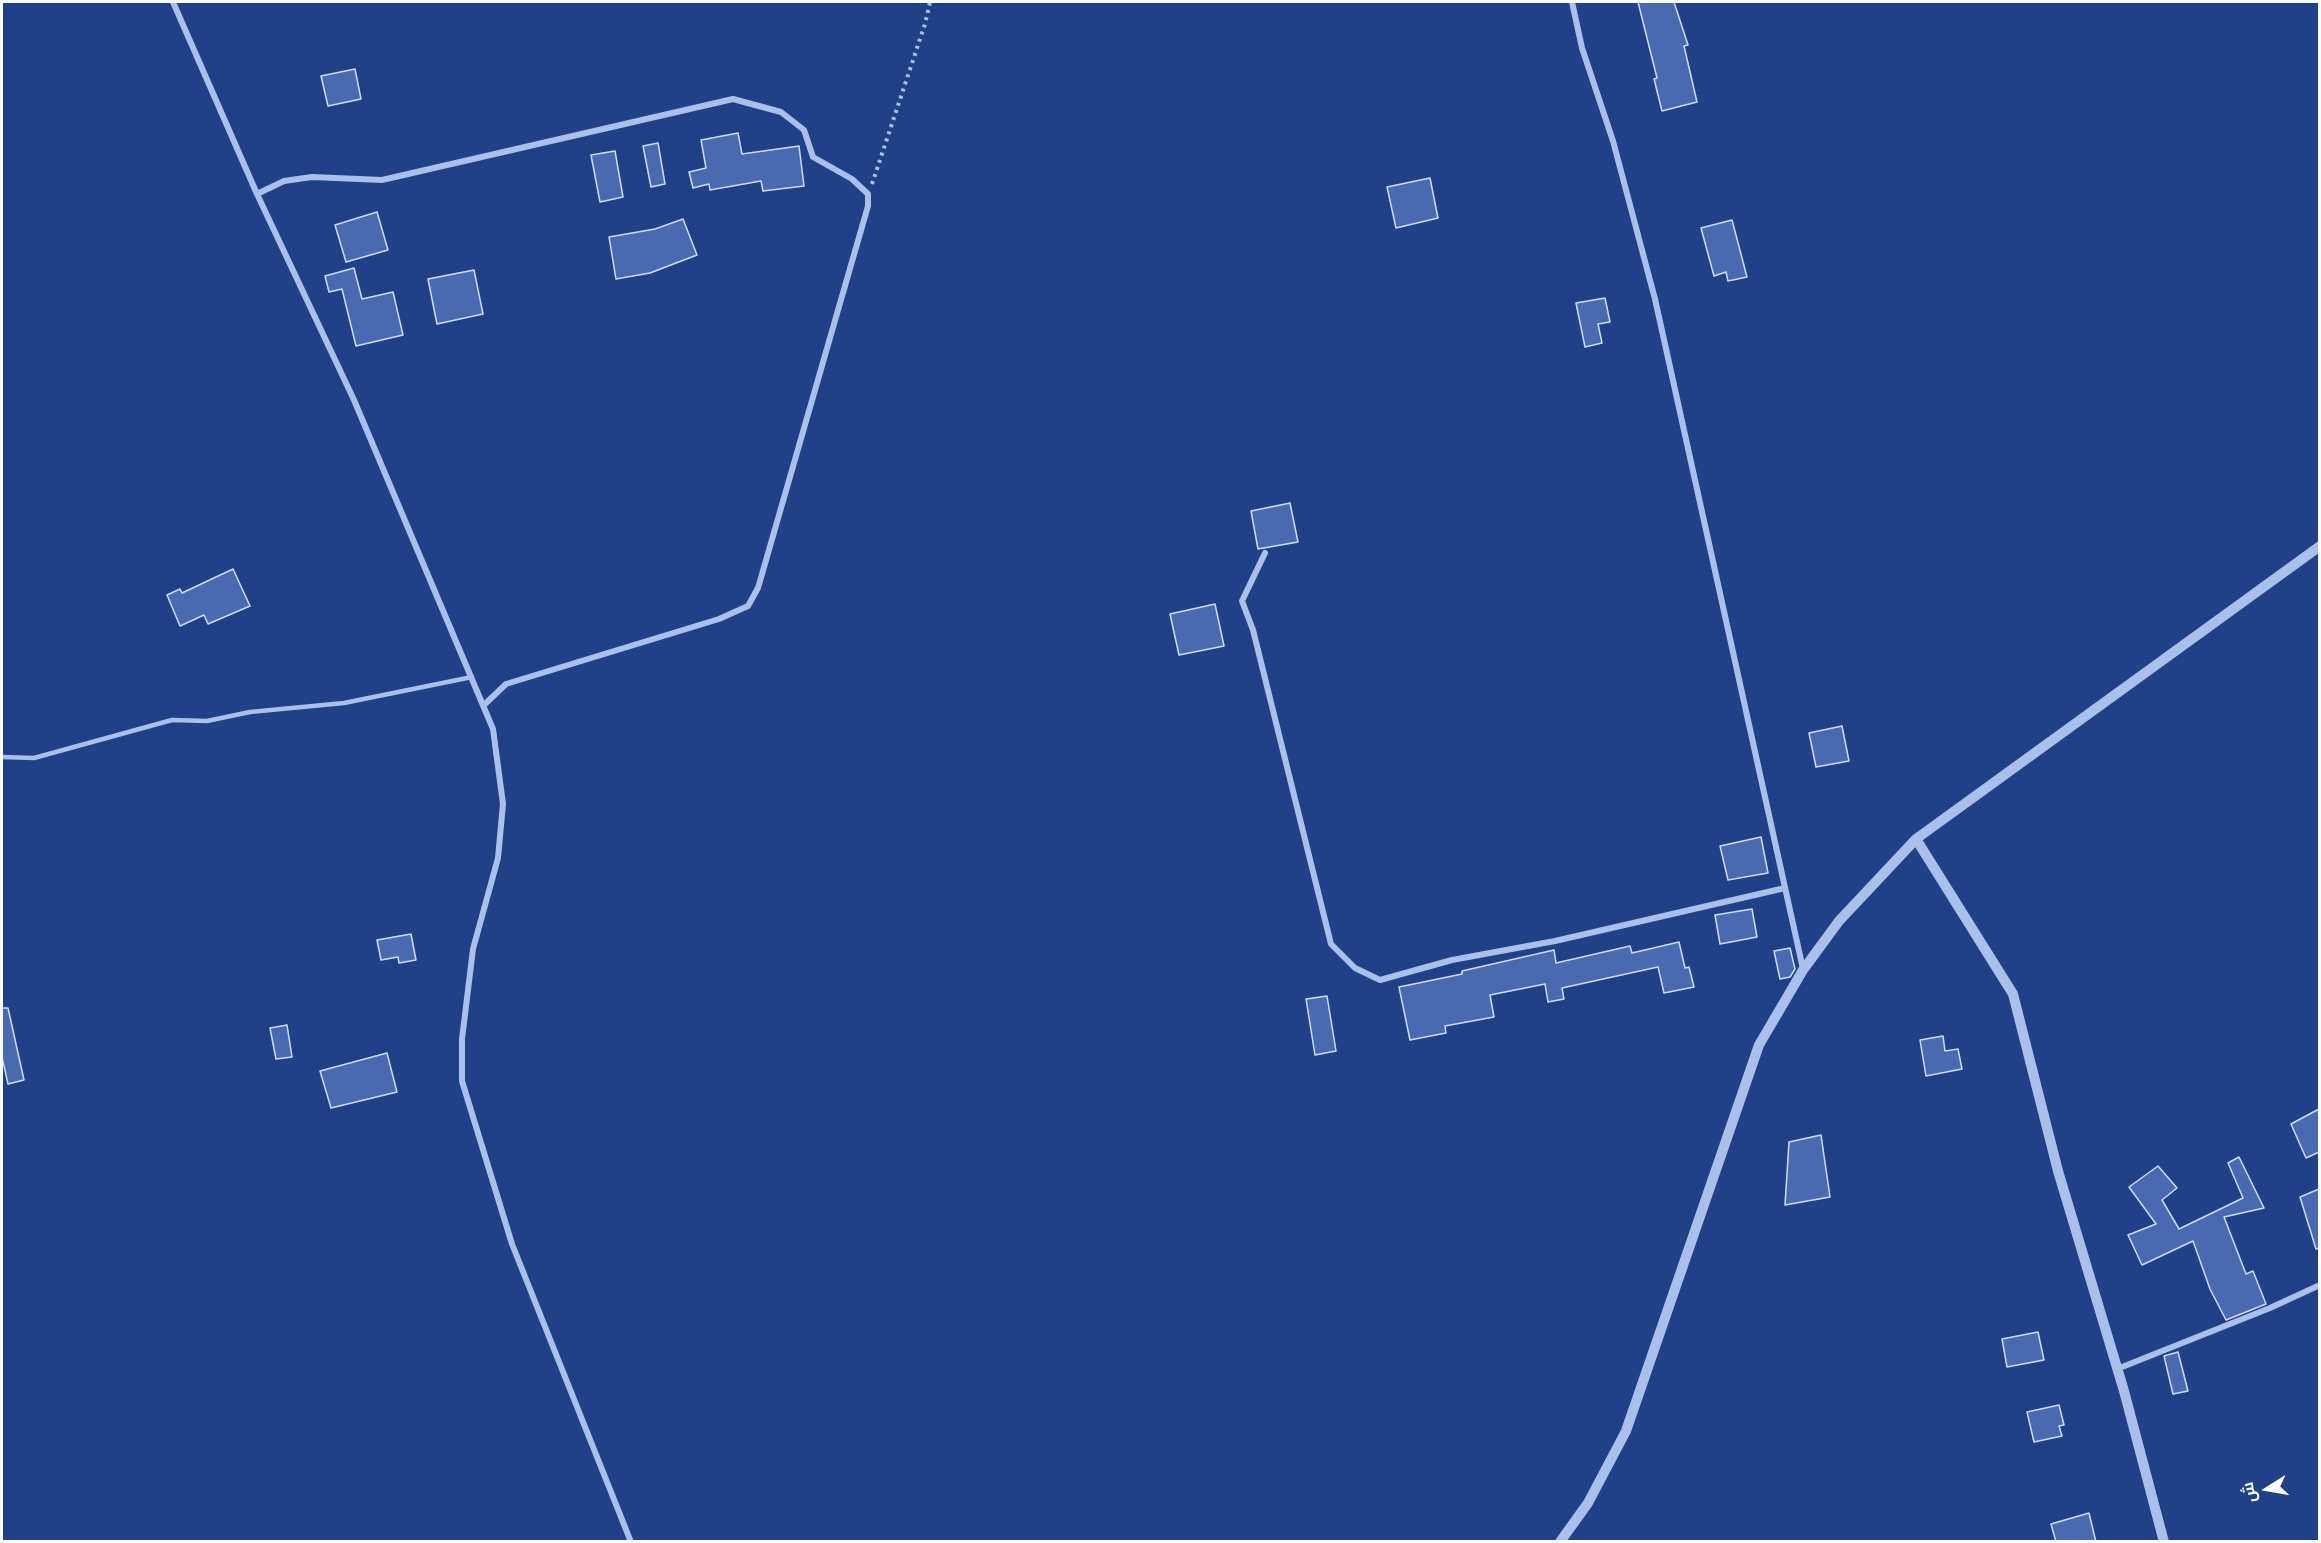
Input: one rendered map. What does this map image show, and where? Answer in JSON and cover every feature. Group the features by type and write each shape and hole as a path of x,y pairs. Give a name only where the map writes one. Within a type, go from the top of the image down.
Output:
{"street":[{"path":"173,2 257,194 354,400 494,729 503,804 498,858 473,949 462,1039 462,1081 512,1244 631,1542"},
{"path":"1572,2 1582,48 1613,141 1655,299 1803,970"},
{"path":"257,194 284,181 312,177 382,180 733,99 781,112 804,130 813,157 852,179 868,194 868,206 758,588 748,606 719,619 506,684 484,705"},
{"path":"1560,1542 1588,1503 1626,1431 1712,1187 1758,1045 1803,970 1839,921 1916,839 2319,546"},
{"path":"1265,553 1242,601 1253,630 1331,944 1355,968 1380,980 1452,960 1555,941 1785,888"},
{"path":"1916,839 2013,994 2058,1171 2117,1369 2164,1542"},
{"path":"2117,1369 2270,1308 2319,1285"}],"lane":[{"path":"2,757 34,758 172,720 207,721 250,712 344,703 472,677"}],"path":[{"path":"868,194 925,24 930,2"}],"building":[{"path":"1638,2 1674,2 1688,45 1684,46 1697,102 1662,111 1654,79 1657,78"},
{"path":"355,69 361,99 328,106 321,76"},
{"path":"738,133 742,154 799,146 804,186 763,191 761,181 710,190 709,184 693,188 689,172 706,168 701,140"},
{"path":"658,143 665,184 651,187 643,146"},
{"path":"615,151 623,197 600,202 591,155"},
{"path":"1430,178 1438,218 1396,228 1387,187"},
{"path":"377,212 388,250 346,262 335,225"},
{"path":"683,219 697,255 650,273 616,279 609,237 655,229"},
{"path":"1732,220 1747,277 1728,281 1726,272 1714,276 1701,228"},
{"path":"354,268 362,299 393,292 403,335 356,346 342,289 329,292 325,276"},
{"path":"474,270 483,314 437,324 428,279"},
{"path":"1605,298 1610,322 1598,324 1602,343 1585,347 1576,303"},
{"path":"1290,503 1298,542 1258,549 1251,511"},
{"path":"233,569 250,606 208,624 204,615 180,626 167,595 180,589 182,593"},
{"path":"1215,604 1224,646 1179,655 1170,614"},
{"path":"1842,726 1849,761 1816,767 1809,733"},
{"path":"1761,837 1768,873 1728,880 1720,846"},
{"path":"1752,909 1757,937 1720,944 1715,915"},
{"path":"411,934 416,960 399,963 398,957 381,960 377,940"},
{"path":"1679,942 1685,968 1689,967 1694,987 1664,993 1658,967 1562,988 1564,999 1548,1002 1545,984 1490,995 1494,1017 1445,1026 1446,1033 1410,1040 1399,987 1462,974 1462,971 1554,950 1556,963 1630,946 1632,953"},
{"path":"1790,948 1795,969 1790,977 1780,979 1774,951"},
{"path":"1327,996 1336,1051 1315,1055 1306,999"},
{"path":"2,1008 8,1008 24,1080 8,1084 2,1057"},
{"path":"287,1025 292,1057 276,1059 270,1028"},
{"path":"1943,1036 1945,1051 1958,1049 1962,1069 1926,1076 1920,1040"},
{"path":"387,1053 397,1092 331,1108 320,1071"},
{"path":"2319,1109 2319,1152 2306,1158 2291,1124"},
{"path":"1821,1135 1830,1197 1785,1205 1789,1142"},
{"path":"2239,1157 2264,1208 2224,1217 2246,1274 2253,1271 2266,1304 2226,1320 2210,1289 2193,1241 2142,1265 2128,1235 2156,1224 2129,1187 2158,1166 2177,1188 2162,1200 2179,1229 2243,1198 2228,1163"},
{"path":"2319,1189 2319,1248 2316,1249 2300,1197"},
{"path":"2038,1332 2044,1360 2007,1367 2002,1339"},
{"path":"2178,1352 2188,1391 2173,1394 2164,1356"},
{"path":"2059,1405 2064,1425 2059,1426 2062,1436 2034,1442 2027,1412"},
{"path":"2089,1513 2096,1542 2056,1542 2051,1524"}]}
